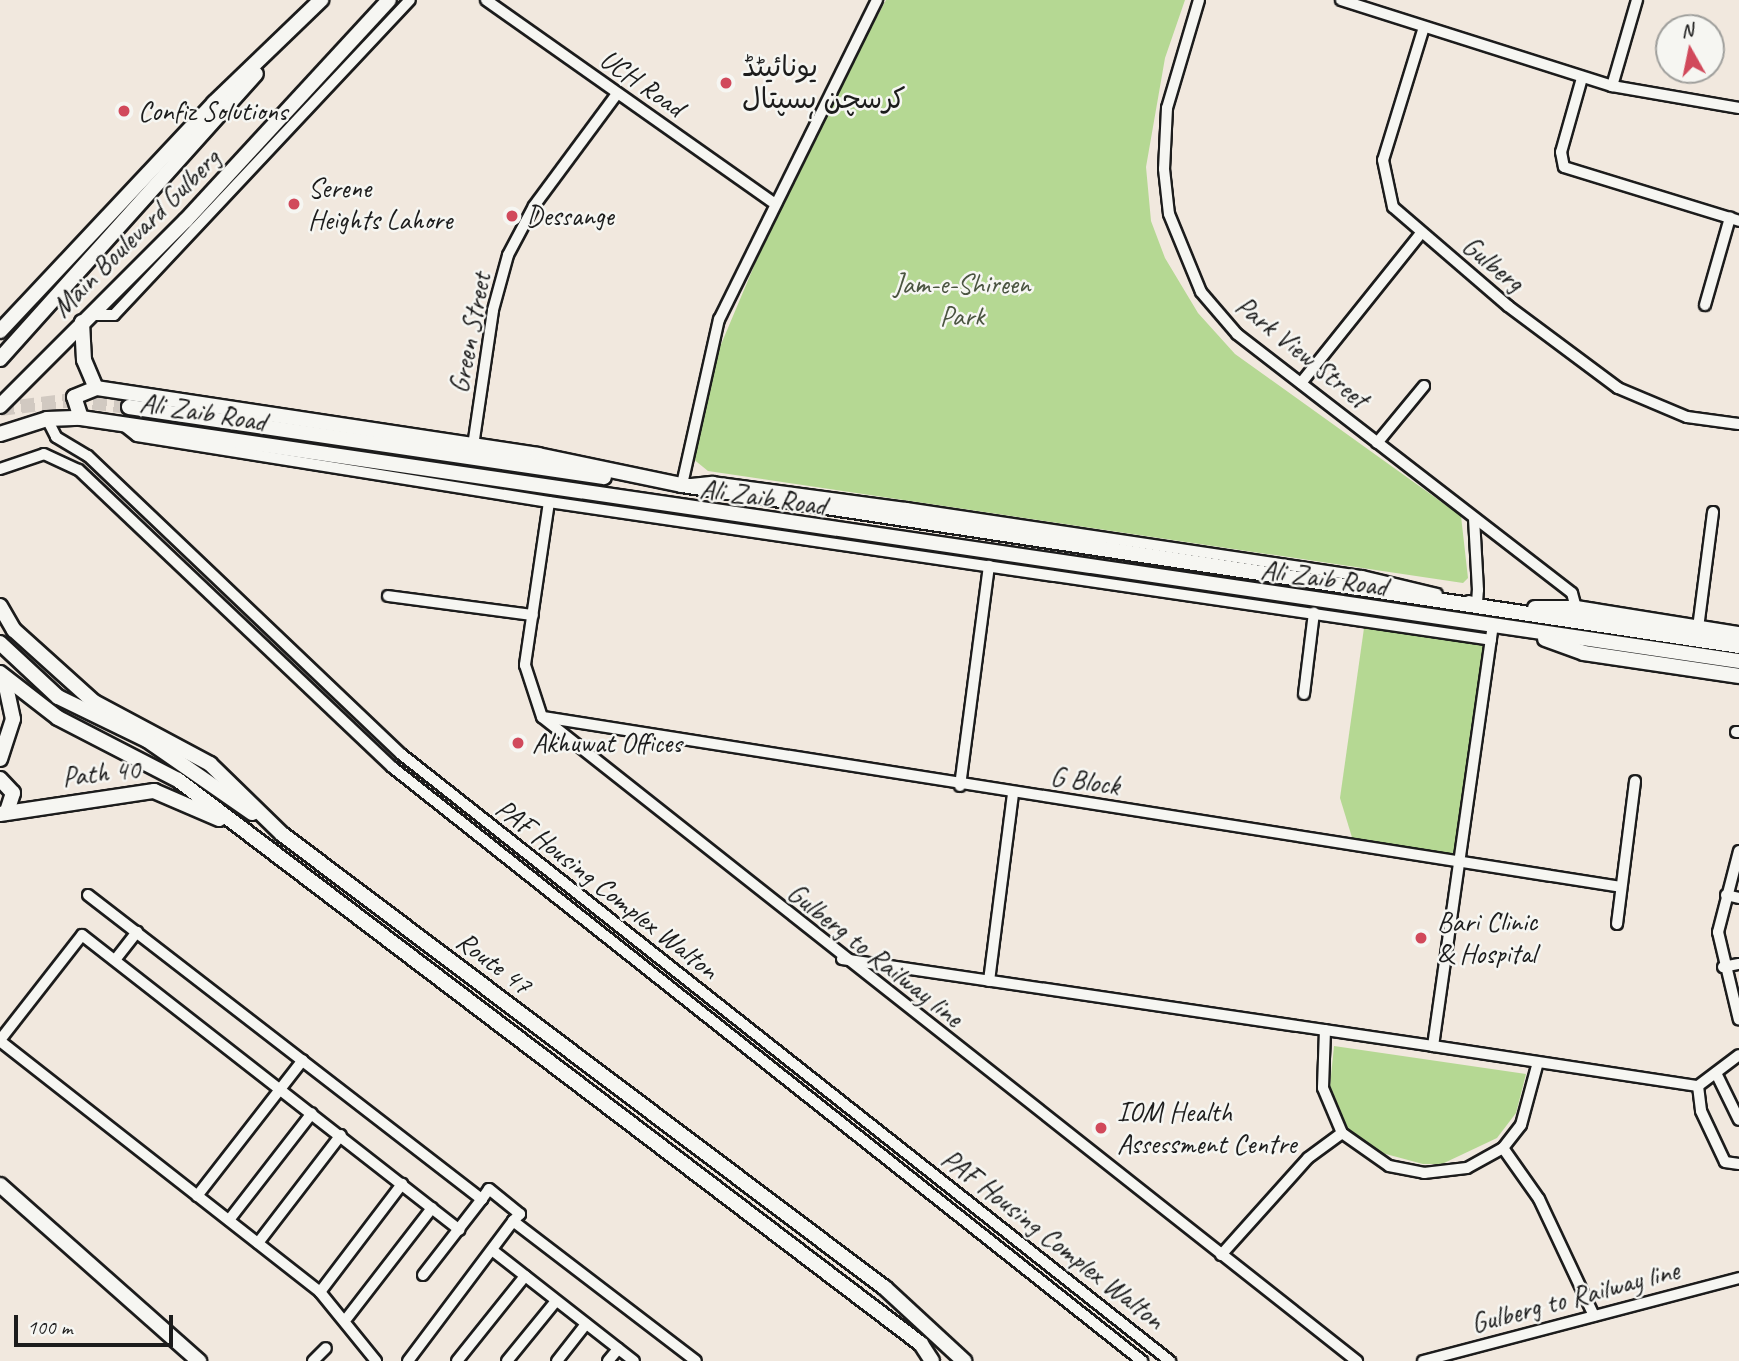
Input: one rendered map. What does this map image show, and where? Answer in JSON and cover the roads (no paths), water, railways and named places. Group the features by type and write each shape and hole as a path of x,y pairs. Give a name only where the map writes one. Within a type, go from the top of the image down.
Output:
{"main road":[{"name":"Main Boulevard Gulberg","path":"0,331 214,103 321,0"},
{"name":"Main Boulevard Gulberg","path":"0,406 389,0"},
{"path":"0,359 298,23"},
{"path":"80,418 74,397 96,388 84,359 86,318"},
{"name":"Ali Zaib Road","path":"96,388 473,446 682,485 1512,608 1739,646"},
{"path":"129,407 526,469 682,485"},
{"name":"Ali Zaib Road","path":"0,434 47,419 80,418 1492,633 1522,630 1739,661"},
{"name":"Route 47","path":"0,606 22,638 94,702 210,764 282,834 885,1288 964,1361"},
{"name":"Ali Zaib Road","path":"1512,608 1576,608 1739,634"},
{"name":"Ali Zaib Road","path":"1522,630 1584,653 1739,676"},
{"path":"0,643 58,697 179,759 282,834"},
{"path":"0,759 13,719 2,675"},
{"name":"Route 47","path":"2,675 58,718 163,769 921,1344 932,1361"},
{"path":"0,779 13,793 4,813"},
{"name":"Path 40","path":"4,813 154,791 242,830"},
{"path":"0,1185 199,1361"}],"street":[{"path":"86,318 114,315 410,0"},
{"name":"UCH Road","path":"486,0 772,202"},
{"path":"682,485 719,319 772,202 858,47 877,0"},
{"name":"Park View Street","path":"1199,0 1167,108 1169,214 1214,310 1301,383 1572,593 1576,608"},
{"path":"1341,0 1582,78 1612,86 1739,108"},
{"path":"1612,86 1637,0"},
{"name":"Gulberg","path":"1424,27 1383,160 1394,207 1421,233 1618,388 1687,417 1739,424"},
{"path":"1582,78 1561,152 1564,167 1734,219 1705,304"},
{"name":"Green Street","path":"473,446 493,310 508,255 534,206 617,94"},
{"path":"1301,383 1421,233"},
{"path":"1377,443 1424,386"},
{"name":"PAF Housing Complex Walton","path":"47,419 56,437 88,456 401,754 1170,1361"},
{"path":"122,424 136,436 549,502 1314,613 1492,633 1433,1046"},
{"name":"PAF Housing Complex Walton","path":"0,469 15,460 44,454 79,470 392,767 1142,1361"},
{"name":"Gulberg to Railway line","path":"549,502 525,665 528,691 542,717 842,959 1357,1361"},
{"path":"1698,628 1713,512"},
{"path":"1474,519 1477,603"},
{"path":"960,786 989,566"},
{"path":"388,596 533,615"},
{"path":"1304,694 1314,613"},
{"name":"G Block","path":"542,717 960,786 1461,860 1621,887"},
{"path":"1617,923 1635,781"},
{"path":"989,981 1013,794"},
{"path":"1739,851 1718,932 1723,968 1739,1020"},
{"path":"88,894 482,1199"},
{"path":"1726,895 1739,898"},
{"path":"115,960 137,932"},
{"path":"376,1361 347,1318 320,1292 0,1041 82,935 281,1088 459,1230"},
{"path":"842,959 1698,1086 1739,1055"},
{"path":"1723,968 1739,964"},
{"path":"1325,1030 1323,1088 1342,1133 1389,1166 1424,1173 1467,1168 1503,1147 1521,1125 1538,1062"},
{"path":"197,1196 303,1060"},
{"path":"1716,1073 1739,1120"},
{"path":"1698,1086 1701,1111 1726,1162 1739,1164"},
{"path":"229,1220 312,1113"},
{"path":"1221,1255 1308,1158 1342,1133"},
{"path":"258,1243 341,1135"},
{"path":"1503,1147 1539,1199 1594,1316"},
{"path":"320,1292 402,1184"},
{"path":"408,1361 520,1214 489,1189 423,1275"},
{"path":"347,1318 432,1208"},
{"path":"513,1221 696,1361"},
{"path":"492,1250 634,1361"},
{"path":"457,1361 525,1276"},
{"name":"Gulberg to Railway line","path":"1423,1361 1739,1278"},
{"path":"507,1361 556,1301"},
{"path":"557,1361 586,1324"},
{"path":"313,1361 326,1348"},
{"path":"608,1361 618,1349"}],"tunnel":[{"path":"0,409 72,400 129,407"}],"place":[{"name":"یونائیٹڈ کرسچن ہسپتال","path":"726,83"},
{"name":"Confiz Solutions","path":"124,111"},
{"name":"Serene Heights Lahore","path":"294,204"},
{"name":"Dessange","path":"512,216"},
{"name":"Akhuwat Offices","path":"518,743"},
{"name":"Bari Clinic & Hospital","path":"1421,938"},
{"name":"IOM Health Assessment Centre","path":"1101,1128"}],"park label":[{"name":"Jam-e-Shireen Park","path":"962,300"}]}
